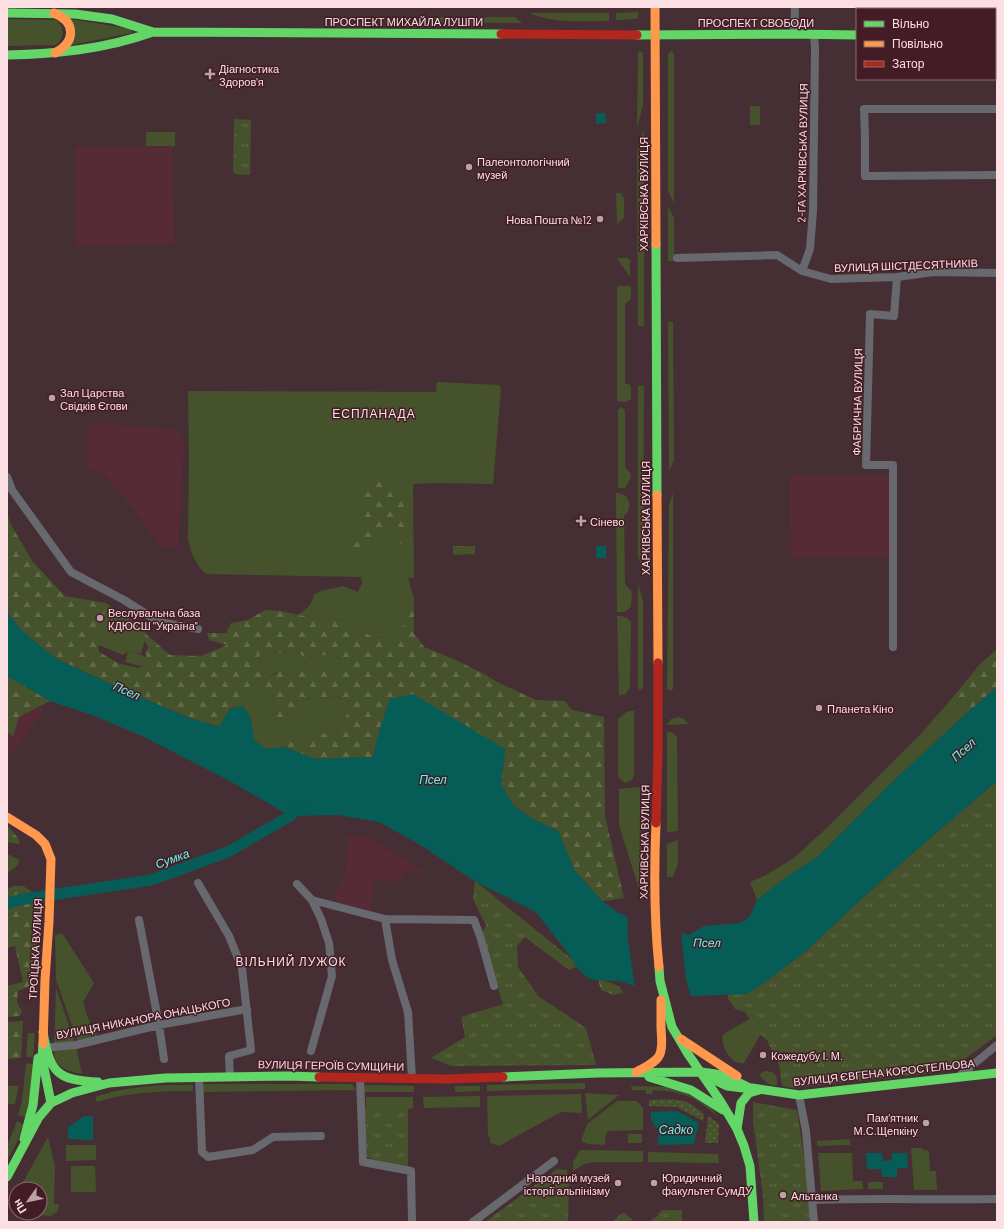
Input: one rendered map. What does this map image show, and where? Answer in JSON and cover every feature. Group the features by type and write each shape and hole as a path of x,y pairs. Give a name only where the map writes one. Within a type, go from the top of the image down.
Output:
{"main road":[{"name":"ХАРКІВСЬКА ВУЛИЦЯ","path":"655,7 658,753 654,902 656,940 660,981 672,1028 728,1113 744,1146 750,1166 754,1222"},
{"name":"ПРОСПЕКТ МИХАЙЛА ЛУШПИ","path":"7,13 75,14 112,19 153,32 654,34"},
{"path":"53,13 59,14 64,18 71,29 71,36 66,47 54,54"},
{"name":"ПРОСПЕКТ МИХАЙЛА ЛУШПИ","path":"7,55 54,54 96,49 122,43 153,32"},
{"name":"ПРОСПЕКТ СВОБОДИ","path":"654,34 856,35"},
{"name":"ТРОЇЦЬКА ВУЛИЦЯ","path":"7,817 36,835 45,844 51,859 50,922 45,980 43,1032"},
{"path":"635,1073 656,1061 662,1050 663,1039 661,1028 660,981"},
{"path":"43,1032 48,1057 52,1066 58,1073 79,1081 109,1083"},
{"path":"23,1148 32,1105 40,1041 43,1032"},
{"path":"678,1037 735,1074 754,1089 741,1103 737,1129"},
{"path":"45,1048 42,1058 51,1103"},
{"name":"ВУЛИЦЯ ГЕРОЇВ СУМЩИНИ","path":"7,1177 39,1117 51,1103 72,1093 109,1083 165,1078 199,1077 288,1076 447,1079 700,1072"},
{"name":"ВУЛИЦЯ ЄВГЕНА КОРОСТЕЛЬОВА","path":"700,1072 723,1075 754,1089 799,1095 997,1073"},
{"path":"635,1073 691,1090 728,1113"}],"street":[{"path":"794,34 795,7"},
{"name":"2-ГА ХАРКІВСЬКА ВУЛИЦЯ","path":"802,270 810,249 813,211 814,34"},
{"path":"997,109 864,109 866,176 997,175"},
{"name":"ВУЛИЦЯ ШІСТДЕСЯТНИКІВ","path":"677,258 777,255 802,270 831,279 897,277 934,272 997,273"},
{"name":"ФАБРИЧНА ВУЛИЦЯ","path":"893,647 893,465 866,466 870,314 894,316 897,277"},
{"path":"7,477 12,490 71,572 124,600 159,622 198,629"},
{"path":"198,883 229,936 242,968 251,1050 229,1056 230,1077"},
{"path":"297,884 312,900 321,919 329,943 332,976 311,1051"},
{"path":"312,900 385,919 474,920 494,986"},
{"path":"385,919 392,960 408,1012 412,1078"},
{"path":"139,920 164,1059"},
{"name":"ВУЛИЦЯ НИКАНОРА ОНАЦЬКОГО","path":"45,1048 76,1044 159,1025 247,1009"},
{"path":"958,1077 997,1045"},
{"path":"199,1077 202,1152 208,1157 253,1150 273,1137 321,1136"},
{"path":"360,1078 363,1162 411,1171 412,1222"},
{"path":"799,1095 806,1131 814,1222"},
{"path":"473,1222 554,1161"},
{"path":"813,1200 859,1198 915,1200 997,1199"}],"shaded area":[{"path":"75,147 172,147 175,244 76,246"},
{"path":"88,423 176,429 184,440 178,546 160,546 142,520 107,477 88,466"},
{"path":"891,475 892,557 791,558 790,476"},
{"path":"7,693 44,711 7,759"},
{"path":"348,836 367,837 425,872 402,873 401,882 373,881 372,911 333,900 346,869"}],"green space":[{"path":"638,12 638,17 636,19 616,20 616,13"},
{"path":"529,13 609,13 609,21 549,19"},
{"path":"432,17 515,17 522,23 426,22"},
{"path":"7,19 57,20 63,30 63,33 61,39 56,45 7,46"},
{"path":"71,19 131,29 132,32 71,45"},
{"path":"640,51 643,53 643,105 637,128 638,53"},
{"path":"671,51 674,54 674,203 668,191 668,54"},
{"path":"750,106 760,106 760,125 750,125"},
{"path":"234,119 251,120 250,175 235,174 233,172"},
{"path":"644,129 644,326 638,326 637,152"},
{"path":"146,132 175,132 175,146 146,146"},
{"path":"616,193 621,193 624,198 624,218 617,224"},
{"path":"668,206 674,218 674,261 668,261"},
{"path":"617,258 628,258 630,261 630,277"},
{"path":"617,286 631,286 631,299 625,304 625,384 629,384 631,387 631,399 626,402 617,401"},
{"path":"668,322 673,322 674,460 669,471"},
{"path":"437,382 499,385 501,388 493,484 413,484 414,578 408,578 414,599 405,604 401,639 373,637 355,627 350,619 322,620 297,615 308,607 314,595 321,591 343,586 358,592 362,583 361,577 206,574 199,567 192,554 188,540 188,391 436,392"},
{"path":"638,386 644,386 643,576 638,554"},
{"path":"621,407 625,410 625,467 630,473 631,478 625,488 618,488 618,410"},
{"path":"378,481 402,489 408,514 402,544 396,541 392,526 384,526 372,535 361,549 346,552 357,542 365,491"},
{"path":"616,493 625,495 630,505 624,516 625,584 632,592 631,606 627,611 623,612 617,612"},
{"path":"673,493 673,689 670,691 667,689 669,505"},
{"path":"7,515 33,562 65,596 106,603 131,620 170,655 201,656 227,645 209,640 207,633 226,633 231,623 248,620 265,610 281,611 322,620 350,619 355,627 373,637 401,639 405,604 414,599 414,633 424,647 458,661 497,682 536,700 565,701 572,710 604,717 605,816 624,898 602,901 575,871 558,831 534,820 514,807 501,784 505,749 381,725 373,757 315,759 284,747 296,738 334,732 339,728 350,709 348,702 335,696 304,700 284,724 277,726 271,714 274,700 272,694 257,691 243,706 230,709 219,727 187,717 121,689 55,658 22,631 7,612","holes":["105,613 119,617 126,622 129,629 147,644 148,648 145,653 147,657 145,665 139,668 120,664 99,652 96,628 97,624","262,653 299,654 307,658 318,655 334,656 340,660 340,667 318,671 307,671 301,668 292,668 278,673 266,680 263,678 258,661 258,658"]},
{"path":"453,546 475,546 475,554 453,555"},
{"path":"638,583 643,602 643,688 640,690 638,688"},
{"name":"Веслувальна база КДЮСШ \"Україна\"","path":"105,607 147,633 141,654 129,651 150,658 147,668 125,662 128,652 123,655 96,644 96,634 78,629"},
{"path":"617,616 626,617 631,623 630,687 626,694 619,695"},
{"path":"997,649 997,687 966,714 953,697 980,664"},
{"path":"262,653 299,654 307,658 318,655 334,656 340,660 341,668 324,671 308,671 301,668 275,673 266,680 263,678 258,661 258,658"},
{"path":"7,676 50,701 19,717 13,736 7,732"},
{"path":"257,691 272,693 274,700 271,714 284,724 304,700 335,696 348,702 350,709 339,728 334,732 296,738 284,747 267,750 254,741 250,716 243,706"},
{"path":"953,697 966,714 889,785 819,856 788,876 757,900 750,882 764,876 794,858 833,822 919,736"},
{"path":"628,711 634,711 634,776 632,780 625,783 618,776 618,719"},
{"path":"678,717 684,719 689,724 667,725 671,719"},
{"path":"667,732 671,732 677,737 678,831 667,832"},
{"path":"997,781 997,1035 949,1071 793,1088 782,1086 779,1064 767,1040 760,1034 745,1012 735,1009 728,998 728,994 746,994 761,985 806,951 914,852"},
{"path":"640,787 641,890 639,889 619,825 619,789"},
{"path":"7,825 18,838 20,844 7,842"},
{"path":"678,840 678,864 673,877 667,877 667,844"},
{"path":"7,855 20,860 17,866 7,873"},
{"path":"475,881 573,960 576,967 570,970 525,937 517,946 518,967 538,996 586,1028 596,1065 451,1066 431,1058 465,1037 461,1017 503,1004 481,934 486,926 473,899"},
{"path":"14,886 23,886 31,891 40,905 39,926 30,986 18,991 17,1003 22,1011 20,1016 7,1017 7,986 23,982 15,946 7,948 7,889"},
{"path":"62,933 94,983 83,1002 91,1027 95,1027 98,1038 78,1042 56,980 55,935"},
{"path":"598,979 620,987 623,993 613,995 601,990"},
{"path":"56,988 75,1043 54,1046"},
{"path":"757,1015 766,1025 744,1063 735,1062 728,1055 722,1040 722,1036"},
{"path":"23,1021 21,1058 7,1059 7,1022"},
{"path":"28,1033 35,1033 33,1057 26,1057"},
{"path":"76,1046 82,1074 70,1071 56,1062 54,1048"},
{"path":"26,1063 33,1064 29,1102 25,1117 18,1115 22,1101"},
{"path":"765,1071 775,1074 777,1085 767,1083 763,1079 760,1074"},
{"path":"585,1083 585,1089 487,1091 487,1085"},
{"path":"203,1084 352,1084 356,1090 203,1092"},
{"path":"164,1085 193,1085 193,1091 133,1094 97,1102 95,1097 120,1090"},
{"path":"366,1085 414,1086 414,1092 363,1092 363,1087"},
{"path":"7,1086 19,1086 15,1104 7,1104"},
{"path":"455,1086 480,1086 480,1091 455,1092"},
{"path":"631,1086 670,1087 681,1090 711,1108 718,1117 703,1104 688,1096 672,1092 653,1090 652,1094 646,1094 646,1090 632,1090"},
{"path":"585,1093 619,1095 588,1120"},
{"path":"581,1094 582,1113 561,1112 499,1146 490,1143 490,1138 488,1136 487,1096"},
{"path":"480,1096 480,1107 424,1108 423,1097"},
{"path":"366,1097 413,1097 413,1108 408,1109 408,1167 371,1160 367,1155"},
{"path":"649,1100 678,1100 690,1104 704,1114 703,1121 677,1107 649,1106"},
{"path":"617,1101 637,1101 643,1108 643,1130 608,1131 606,1134 605,1145 588,1144 581,1141 587,1124"},
{"path":"753,1102 797,1110 808,1183 810,1222 764,1222 763,1195 753,1122"},
{"path":"365,1107 406,1107 407,1167 384,1164 367,1157"},
{"path":"708,1116 719,1124 718,1143 705,1143"},
{"path":"17,1121 23,1124 17,1142 7,1161 7,1146"},
{"path":"628,1134 642,1134 642,1143 628,1143"},
{"path":"48,1137 55,1166 54,1204 59,1204 58,1211 51,1216 48,1216 48,1181 23,1181"},
{"path":"850,1139 850,1145 817,1146 817,1141"},
{"path":"66,1145 96,1145 96,1160 66,1161"},
{"path":"911,1148 923,1148 923,1150 929,1151 930,1171 936,1171 937,1190 914,1190"},
{"path":"580,1150 643,1151 643,1162 595,1162 584,1164 573,1171 573,1162"},
{"path":"648,1152 718,1154 719,1163 648,1162"},
{"path":"818,1153 852,1153 853,1181 862,1181 863,1189 821,1191"},
{"path":"71,1166 95,1166 96,1192 71,1192"},
{"path":"557,1169 567,1170 569,1186 568,1222 485,1222"},
{"path":"868,1182 883,1182 883,1189 868,1189"},
{"path":"661,1210 682,1210 682,1222 651,1222 653,1218 658,1216 658,1213 660,1213"},
{"path":"622,1213 626,1213 626,1215 629,1216 629,1218 632,1218 632,1221 634,1222 609,1222 613,1221"}],"water":[{"path":"596,113 605,113 606,123 596,124"},
{"path":"596,546 606,546 606,558 596,558"},
{"name":"Псел","path":"7,612 22,631 55,658 121,689 187,717 219,727 230,709 243,706 250,716 254,740 267,749 284,747 315,759 373,757 381,725 390,699 413,694 505,749 501,784 514,806 534,820 558,831 575,871 602,901 618,913 689,935 704,926 741,923 750,916 757,900 788,876 819,856 889,785 997,687 997,781 914,852 806,951 761,985 746,994 694,996 638,987 619,981 594,980 588,978 576,967 573,960 536,912 476,882 422,846 379,822 338,815 290,816 228,780 142,736 95,716 50,701 7,676"},
{"name":"Садко","path":"677,1111 699,1123 694,1144 658,1145 659,1128 656,1128 651,1119 651,1112"},
{"path":"84,1116 93,1116 93,1140 68,1139 68,1127"},
{"path":"866,1153 882,1153 883,1161 892,1160 892,1153 907,1153 908,1168 897,1168 897,1177 882,1177 881,1169 867,1169"}],"pier":[{"path":"627,914 681,930 686,979 691,998 635,989 628,939"}],"waterway":[{"name":"Сумка","path":"7,904 18,900 151,880 228,852 290,816 301,805"}],"traffic: fast":[{"path":"7,13 75,14 112,19 153,32 501,34"},
{"path":"7,55 81,50 117,43 153,32"},
{"path":"637,35 856,35"},
{"path":"656,244 657,495"},
{"path":"659,967 660,981 672,1027 688,1054 721,1102 737,1129 744,1146 750,1166 754,1222"},
{"path":"43,1032 52,1065 57,1071 64,1076 73,1079 98,1082"},
{"path":"43,1044 42,1058 51,1103"},
{"path":"24,1139 33,1105 38,1058"},
{"path":"503,1077 597,1073 701,1072 723,1075 750,1088"},
{"path":"752,1088 799,1095 997,1073"},
{"path":"704,1075 727,1086 743,1088"},
{"path":"7,1177 39,1117 51,1103 72,1093 109,1083 165,1078 288,1076 319,1077"},
{"path":"649,1077 691,1090 723,1110"},
{"path":"737,1129 741,1103 749,1093 759,1090"}],"traffic: slow":[{"path":"655,7 656,244"},
{"path":"54,13 66,22 70,27 71,32 67,43 55,53"},
{"path":"657,495 658,663"},
{"path":"7,817 36,835 45,844 51,859 43,1044"},
{"path":"656,823 655,895 659,967"},
{"path":"636,1072 656,1060 661,1051 661,1000"},
{"path":"681,1039 737,1076"}],"traffic: jam":[{"path":"501,34 637,35"},
{"path":"656,823 658,663"},
{"path":"319,1077 447,1079 503,1077"}],"place":[{"name":"Діагностика Здоров'я","path":"210,74"},
{"name":"Палеонтологічний музей","path":"469,167"},
{"name":"Нова Пошта №12","path":"600,219"},
{"name":"Зал Царства Свідків Єгови","path":"52,398"},
{"name":"Сінево","path":"581,521"},
{"name":"Веслувальна база КДЮСШ \"Україна\"","path":"100,618"},
{"name":"Планета Кіно","path":"819,708"},
{"name":"Кожедубу І. М.","path":"763,1055"},
{"name":"Пам’ятник М.С.Щепкіну","path":"926,1123"},
{"name":"Народний музей історії альпінізму","path":"618,1183"},
{"name":"Юридичний факультет СумДУ","path":"654,1183"},
{"name":"Альтанка","path":"783,1195"}],"district":[{"name":"ЕСПЛАНАДА","path":"374,413"},
{"name":"ВІЛЬНИЙ ЛУЖОК","path":"291,961"}]}
